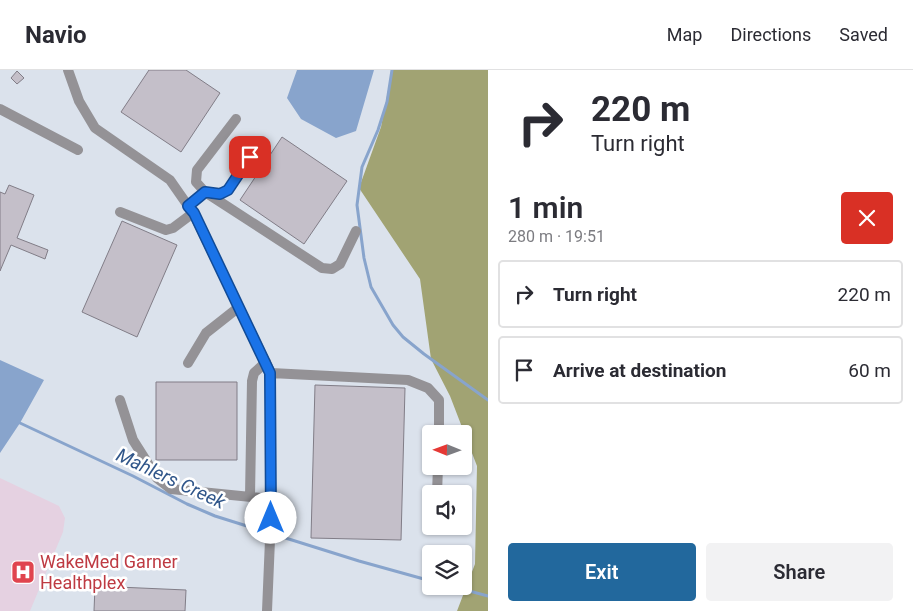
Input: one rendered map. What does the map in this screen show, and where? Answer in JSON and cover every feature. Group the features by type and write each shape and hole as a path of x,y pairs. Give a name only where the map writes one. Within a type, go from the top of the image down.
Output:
{"street":[{"path":"68,70 79,101 95,128 170,180 191,209 266,362 270,373 271,498 266,611"},
{"path":"0,110 78,150"},
{"path":"236,119 197,170 196,182 205,192 322,268 332,269 340,264 356,231"},
{"path":"205,192 220,194 228,190 262,141"},
{"path":"120,212 166,230 173,228 205,192"},
{"path":"188,363 206,333 238,307"},
{"path":"250,496 252,381 254,373 266,362"},
{"path":"270,373 408,380 428,388 439,400 438,425"},
{"path":"120,400 133,440 157,478 170,489 271,498"}],"shaded area":[{"name":"WakeMed Garner Healthplex","path":"0,478 59,506 65,518 63,532 30,611 0,611"}],"green space":[{"path":"392,70 488,70 488,611 457,611 463,595 472,595 472,572 475,564 477,466 472,453 472,425 461,425 450,396 431,359 420,279 359,188 381,127"}],"water":[{"path":"297,70 374,70 356,131 336,138 301,119 287,98"},
{"path":"0,360 44,380 20,423 0,453"}],"building":[{"path":"149,70 186,70 220,93 181,152 121,112"},
{"path":"17,71 24,78 17,84 11,78"},
{"path":"282,137 347,181 304,244 240,200"},
{"path":"9,185 34,195 17,238 48,250 45,259 11,245 0,271 0,192 5,194"},
{"path":"122,221 177,245 137,337 82,312"},
{"path":"156,382 237,382 237,460 156,460"},
{"path":"315,385 405,388 401,540 311,538"},
{"path":"95,586 186,590 185,611 94,611"}],"waterway":[{"path":"392,70 387,102 378,130 362,167 357,205 364,258 371,287 393,325 403,337 488,400"},
{"name":"Mahlers Creek","path":"20,423 215,516 422,578"},
{"name":"Mahlers Creek","path":"472,592 488,596"}],"place":[{"name":"WakeMed Garner Healthplex","path":"23,572"}],"route":[{"path":"250,157 228,190 220,194 205,192 188,206 194,213 270,373 271,518"}]}
